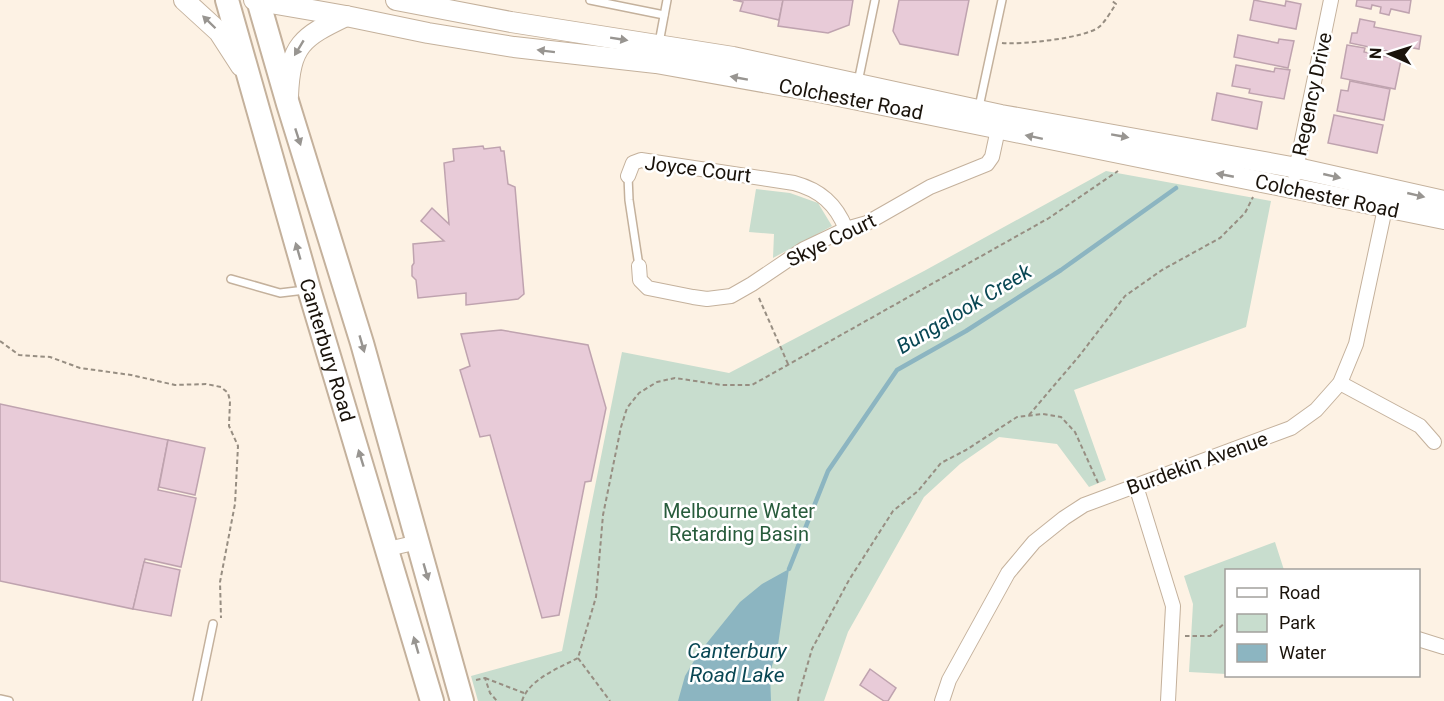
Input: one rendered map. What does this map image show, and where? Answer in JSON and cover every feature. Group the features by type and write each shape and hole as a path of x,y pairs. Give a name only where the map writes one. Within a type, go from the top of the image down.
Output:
{"main road":[{"path":"184,0 219,32 234,52 250,85"},
{"name":"Canterbury Road","path":"227,0 309,289 432,701"},
{"name":"Canterbury Road","path":"257,0 343,279 418,542 467,691"},
{"name":"Colchester Road","path":"257,0 514,47 733,57 856,92 1000,122 1127,156 1444,219"},
{"name":"Colchester Road","path":"396,0 455,5 511,22 657,54"},
{"path":"288,104 290,69 304,40 312,33 346,16"},
{"name":"Colchester Road","path":"1000,122 1297,168 1444,201"},
{"path":"309,289 343,279"},
{"path":"317,313 350,303"}],"street":[{"name":"Regency Drive","path":"1292,187 1331,0"},
{"name":"Skye Court","path":"639,266 640,280 648,288 693,297 731,296 804,249 846,229 867,224 930,187 987,164 992,157 1000,122"},
{"name":"Joyce Court","path":"629,173 636,160 641,160 780,179 808,187 827,198 841,217 846,229"},
{"name":"Burdekin Avenue","path":"942,701 949,680 1008,573 1034,542 1084,505 1291,428 1316,410 1340,383 1356,344 1389,189"},
{"path":"1340,383 1420,426 1434,442"},
{"path":"1136,486 1173,606 1168,701"},
{"path":"388,549 418,542"},
{"path":"1420,639 1444,647"}],"lane":[{"path":"590,0 664,15"},
{"path":"657,54 667,0"},
{"path":"856,92 874,0"},
{"path":"977,117 1002,0"},
{"name":"Joyce Court","path":"629,173 631,217 639,266"},
{"path":"231,279 280,293 309,289"},
{"path":"197,701 213,624"},
{"path":"0,699 9,701"}],"path":[{"path":"1111,0 1116,4"},
{"path":"993,42 1011,44 1037,41 1098,28 1119,0"},
{"path":"522,701 524,694 541,678 578,658 596,597 603,539 603,515 621,428 627,408 639,393 657,382 675,378 722,385 752,384 1049,218 1122,167 1127,156"},
{"path":"1029,415 1080,355 1125,296 1162,270 1220,238 1245,213 1254,195"},
{"path":"752,284 788,364"},
{"path":"0,341 19,355 50,357 80,368 131,375 175,385 206,384 221,387 228,393 231,401 229,426 238,446 235,504 220,582 221,625"},
{"path":"798,701 798,694 812,649 849,580 893,511 918,491 941,463 966,450 1017,417 1043,414 1061,417 1075,432 1099,485"},
{"path":"1173,633 1210,636 1225,624"},
{"path":"578,658 610,701"},
{"path":"485,678 524,694"},
{"path":"467,691 485,678"},
{"path":"485,678 490,693 497,701"}],"green space":[{"name":"Melbourne Water Retarding Basin","path":"1106,171 1271,201 1246,327 1074,390 1106,480 1089,487 1057,444 999,437 960,464 924,497 848,632 824,701 478,701 471,676 562,651 622,352 729,373 924,271"},
{"path":"756,189 790,193 818,203 832,226 773,258 774,234 749,232"},
{"path":"1275,542 1284,569 1225,569 1225,674 1189,672 1193,604 1184,576"}],"water":[{"name":"Canterbury Road Lake","path":"789,569 778,645 770,673 771,701 678,701 685,676 698,654 740,602 762,584"}],"building":[{"path":"733,0 783,0 779,20 740,11 743,2"},
{"path":"783,0 853,0 849,25 828,33 778,26"},
{"path":"899,0 969,0 958,55 900,44 893,31"},
{"path":"1254,0 1285,6 1286,1 1301,4 1296,29 1250,20"},
{"path":"1357,0 1411,0 1409,13 1391,9 1389,15 1380,13 1381,7 1372,5 1371,9 1356,6"},
{"path":"1360,19 1375,22 1374,27 1421,36 1419,49 1408,47 1407,55 1350,43 1352,33 1357,33"},
{"path":"1238,35 1278,43 1279,39 1294,41 1288,68 1234,57"},
{"path":"1347,45 1365,48 1364,52 1401,60 1395,89 1341,78"},
{"path":"1236,65 1274,72 1275,68 1290,70 1284,99 1249,93 1250,89 1232,86"},
{"path":"1350,81 1390,89 1384,120 1337,111 1341,90 1348,91"},
{"path":"1217,93 1262,102 1257,129 1212,120"},
{"path":"1334,115 1383,125 1377,153 1328,143"},
{"path":"483,146 484,149 500,147 501,151 504,151 508,184 515,187 524,294 518,299 466,305 466,293 418,298 416,280 412,276 413,244 444,241 421,221 432,208 449,224 444,163 454,161 453,149"},
{"path":"501,330 588,345 606,408 591,481 585,482 559,615 542,618 490,435 480,437 460,370 470,366 461,334"},
{"path":"0,404 168,440 158,490 196,498 181,567 145,559 133,609 0,581"},
{"path":"168,440 205,448 195,495 159,487"},
{"path":"144,562 180,570 171,616 133,609"},
{"path":"870,669 896,688 888,701 884,701 860,685"}],"waterway":[{"name":"Bungalook Creek","path":"789,569 828,471 897,370 966,331 1061,270 1176,188"}]}
